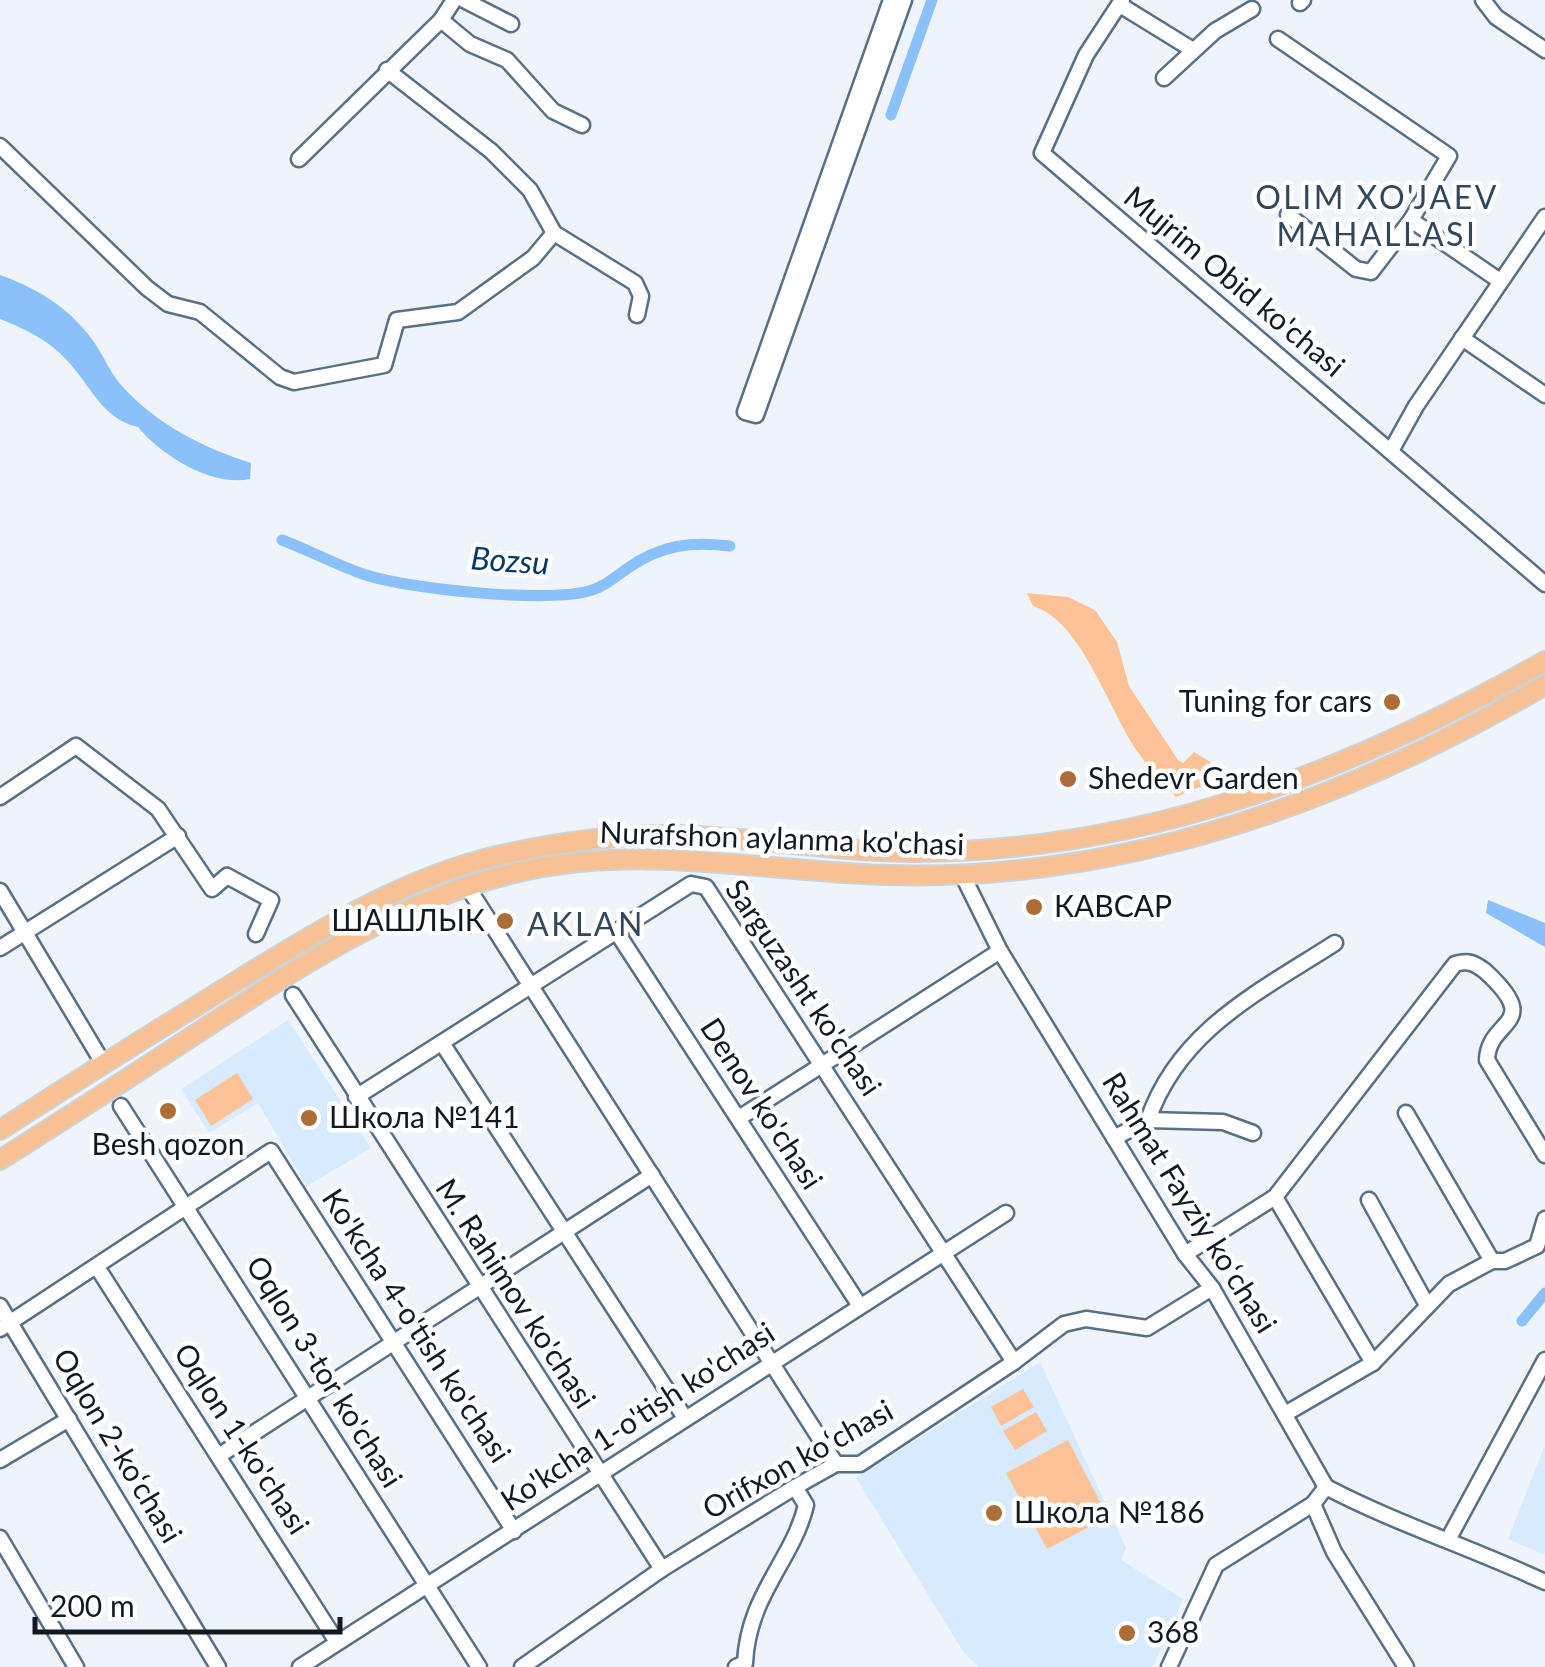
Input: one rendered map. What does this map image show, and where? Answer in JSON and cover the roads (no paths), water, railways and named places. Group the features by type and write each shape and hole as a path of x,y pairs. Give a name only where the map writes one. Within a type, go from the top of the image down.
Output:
{"main road":[{"name":"Nurafshon aylanma ko'chasi","path":"0,1130 102,1063 366,904 454,869 523,850 599,837 702,836 882,852 950,852 1085,839 1186,816 1294,783 1414,732 1545,661"},
{"name":"Nurafshon aylanma ko'chasi","path":"0,1160 318,955 388,917 468,886 526,871 640,857 849,874 962,874 1067,864 1193,839 1334,790 1545,685"},
{"path":"1414,732 1414,743 1423,749"},
{"path":"1186,816 1198,826 1193,839"},
{"path":"640,836 634,847 640,857"},
{"path":"523,850 534,858 526,871"}],"street":[{"path":"299,160 441,20 454,0"},
{"path":"464,0 511,24"},
{"path":"891,0 746,412 756,415 904,0"},
{"path":"1484,0 1496,17 1545,50"},
{"path":"1121,2 1194,50"},
{"name":"Mujrim Obid ko'chasi","path":"1121,2 1086,55 1042,153 1172,269 1392,449 1466,520 1545,584"},
{"path":"1164,78 1194,50 1252,9"},
{"path":"441,20 470,44 508,60 554,111 582,125"},
{"path":"1278,39 1449,156 1372,272 1356,269 1288,215"},
{"path":"387,70 491,151 530,190 554,234 635,284 641,296 638,316"},
{"path":"0,146 147,288 168,304 200,312 280,377 299,383 379,367 386,361 397,320 458,312 534,258 554,234"},
{"path":"1392,449 1545,217"},
{"path":"1410,220 1500,281"},
{"path":"1462,338 1545,395"},
{"path":"0,797 76,746 158,809 212,889 228,876 272,900 256,934"},
{"path":"0,948 178,836"},
{"name":"Rahmat Fayziy koʻchasi","path":"962,874 1000,952 1186,1254 1212,1288 1326,1487"},
{"name":"Sarguzasht ko'chasi","path":"356,1097 691,884 706,886 1014,1362"},
{"path":"468,886 836,1464"},
{"path":"0,892 102,1063"},
{"name":"Denov ko'chasi","path":"616,932 860,1306"},
{"path":"1148,1120 1160,1086 1207,1026 1334,942"},
{"path":"739,1118 1000,952"},
{"path":"1186,1254 1275,1197 1456,964 1475,964 1510,991 1516,1017 1488,1052 1488,1060 1545,1156"},
{"name":"M. Rahimov ko'chasi","path":"292,995 662,1569"},
{"path":"442,1043 685,1418"},
{"name":"Oqlon 3-tor ko'chasi","path":"121,1106 479,1667"},
{"path":"1406,1113 1492,1260"},
{"path":"1114,1138 1148,1120 1224,1122 1253,1133"},
{"name":"Ko'kcha 4-o'tish ko'chasi","path":"188,1208 271,1151 514,1531"},
{"path":"220,1455 652,1174"},
{"path":"1275,1197 1373,1363"},
{"path":"1369,1200 1427,1304"},
{"path":"5,1326 188,1208"},
{"name":"Ko'kcha 1-o'tish ko'chasi","path":"300,1667 1006,1213"},
{"path":"1285,1414 1373,1363 1449,1284 1492,1260 1504,1261 1536,1246 1545,1220"},
{"name":"Oqlon 1-ko'chasi","path":"97,1267 337,1642"},
{"name":"Orifxon koʻchasi","path":"522,1667 662,1569 795,1487 836,1464 860,1464 1071,1321 1146,1328 1212,1288"},
{"name":"Oqlon 2-ko‘chasi","path":"0,1306 5,1326 69,1419 218,1667"},
{"path":"1449,1538 1545,1360"},
{"path":"0,1460 69,1419"},
{"path":"736,1667 745,1663 760,1594 802,1520 806,1505 795,1487"},
{"path":"1169,1667 1216,1565 1313,1504 1326,1487 1386,1518 1449,1538 1545,1582"},
{"path":"1313,1504 1334,1552 1406,1667"},
{"path":"0,1538 76,1667"}],"water":[{"path":"0,275 37,291 59,306 88,334 116,379 135,399 181,433 251,463 250,479 219,478 188,466 160,448 138,427 113,415 55,349 0,319"},
{"path":"1488,900 1545,923 1545,947 1486,913"}],"waterway":[{"path":"891,115 932,0"},
{"name":"Bozsu","path":"282,540 380,579 540,596 594,589 664,550 702,544 730,546"},
{"path":"1522,1321 1545,1293"}],"place":[{"name":"Tuning for cars","path":"1392,702"},
{"name":"Shedevr Garden","path":"1068,779"},
{"name":"КАВСАР","path":"1034,907"},
{"name":"ШАШЛЫК","path":"505,921"},
{"name":"Besh qozon","path":"168,1111"},
{"name":"Школа №141","path":"309,1118"},
{"name":"Школа №186","path":"994,1513"},
{"name":"368","path":"1127,1633"}],"district":[{"name":"OLIM XO'JAEV MAHALLASI","path":"1377,216"},
{"name":"AKLAN","path":"586,925"}]}
